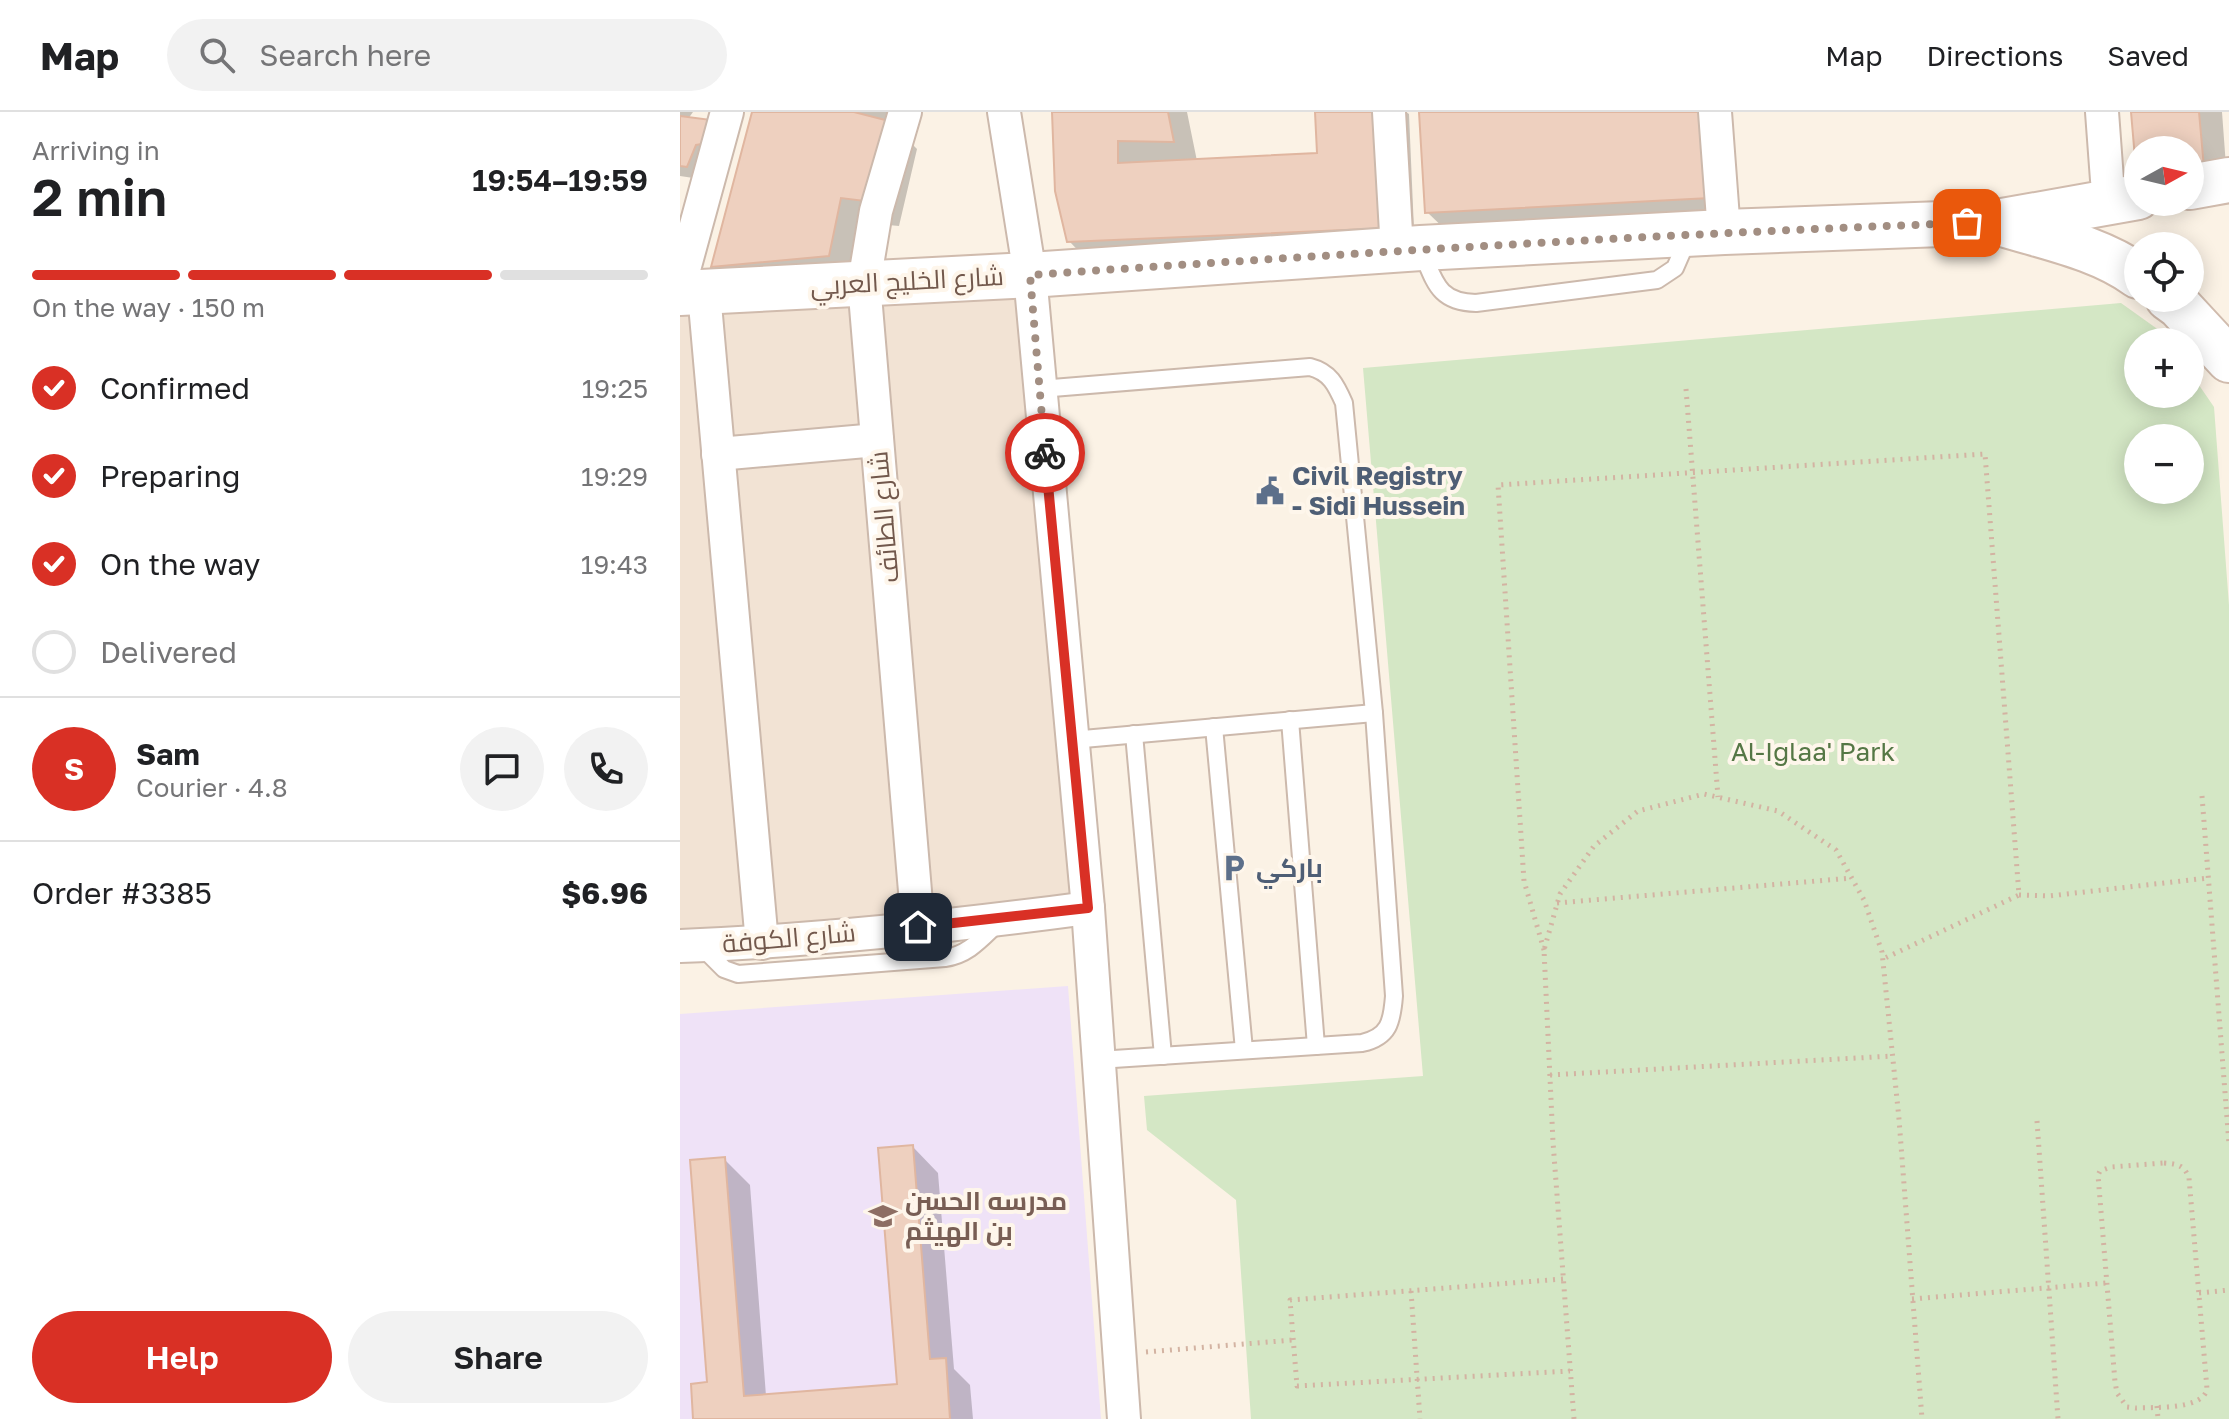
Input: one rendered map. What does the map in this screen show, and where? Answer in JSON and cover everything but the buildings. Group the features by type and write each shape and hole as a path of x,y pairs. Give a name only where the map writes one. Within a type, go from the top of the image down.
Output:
{"main road":[{"path":"2204,184 2229,180"},
{"name":"شارع الخليج العربي","path":"688,290 1030,275 1409,249 1707,233 1997,222 2122,188"},
{"name":"شارع الخليج العربي","path":"1997,222 2076,246 2124,267"},
{"path":"2185,312 2229,360"}],"street":[{"path":"727,112 688,290 718,454 762,943"},
{"name":"شارع الطائف","path":"905,112 876,211 864,283 918,927"},
{"path":"1004,112 1030,275 1088,908 1124,1419"},
{"path":"1389,112 1409,249"},
{"path":"1707,233 1715,112"},
{"path":"2102,112 2122,188"},
{"path":"718,454 877,440"},
{"name":"شارع الكوفة","path":"690,945 762,943 1001,920 1088,908"}],"lane":[{"path":"1409,249 1445,295 1453,300 1476,303 1657,280 1675,268 1707,233"},
{"path":"1040,389 1310,367 1329,376 1344,403 1374,713 1394,996 1392,1015 1382,1035 1375,1040 1316,1046 1098,1060"},
{"path":"1072,740 1374,713"},
{"path":"1290,720 1316,1046"},
{"path":"1214,727 1244,1050"},
{"path":"1134,734 1163,1056"},
{"path":"690,945 724,969 738,974 945,958 970,949 1001,920"}],"path":[{"path":"1686,389 1718,797"},
{"path":"1574,1419 1544,950 1524,881 1498,485 1985,454 2019,895"},
{"path":"1544,950 1560,894 1594,846 1638,811 1704,794 1778,811 1836,850 1864,900 1883,959 1922,1419"},
{"path":"2202,796 2229,1144"},
{"path":"1557,903 1852,878"},
{"path":"1883,959 2019,895 2049,896 2208,878"},
{"path":"1550,1075 1893,1056"},
{"path":"2037,1121 2058,1419"},
{"path":"2178,1164 2186,1169 2206,1395 2198,1403 2127,1407 2117,1393 2106,1283 2098,1187 2100,1171 2111,1167 2178,1164"},
{"path":"1563,1279 1290,1300 1293,1340 1297,1386 1570,1371"},
{"path":"1912,1299 2106,1283"},
{"path":"2199,1293 2229,1290"},
{"path":"1411,1291 1420,1419"},
{"path":"1119,1354 1293,1340"},
{"path":"2157,1406 2158,1419"}],"shaded area":[{"path":"1030,275 1088,908 680,942 680,293"},
{"name":"مدرسه الحسن بن الهيثم","path":"1068,986 1101,1419 680,1419 680,1014"}],"green space":[{"name":"Al-Iglaa' Park","path":"2121,303 2124,312 2134,312 2156,328 2124,328 2124,408 2204,408 2204,392 2214,407 2229,605 2229,1419 1251,1419 1236,1200 1147,1130 1144,1096 1423,1076 1363,368"}],"way so far":[{"path":"1045,453 1030,275 1421,248 1967,223"}],"place":[{"name":"Civil Registry - Sidi Hussein","path":"1270,491"},
{"name":"باركي","path":"1234,868"},
{"name":"مدرسه الحسن بن الهيثم","path":"883,1216"}],"route":[{"path":"918,927 1088,908 1045,453"}]}
